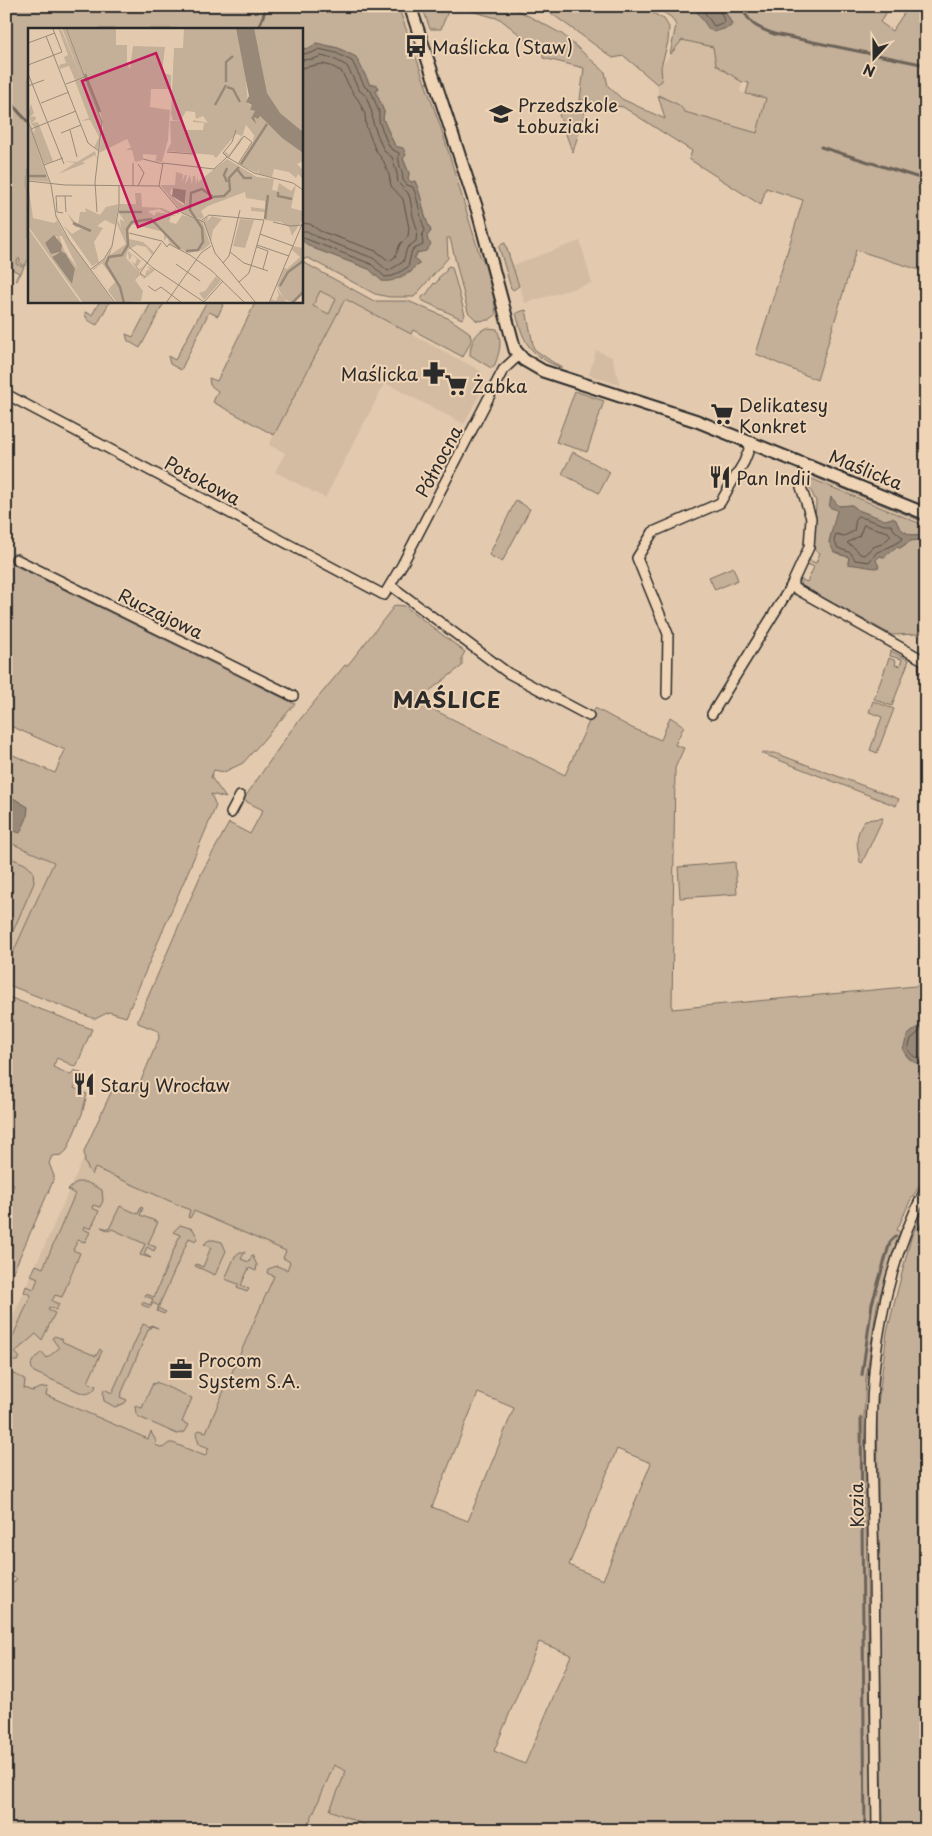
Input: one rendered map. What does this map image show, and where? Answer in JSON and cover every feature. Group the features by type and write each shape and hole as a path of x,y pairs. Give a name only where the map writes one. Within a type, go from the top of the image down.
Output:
{"street":[{"path":"410,6 466,174 494,269 512,341 519,355"},
{"name":"Maślicka","path":"519,355 529,364 543,371 697,421 810,465 926,514"},
{"name":"Północna","path":"384,594 503,370 519,355"},
{"name":"Potokowa","path":"6,394 384,594"},
{"path":"667,694 668,634 636,558 653,532 720,503 744,462 752,442"},
{"path":"712,714 791,586 809,547 811,518 801,487 810,465"},
{"name":"Ruczajowa","path":"16,559 293,696"},
{"path":"390,585 508,673 589,716"},
{"path":"791,586 925,661 924,668"},
{"path":"231,813 240,796"},
{"name":"Kozia","path":"877,1830 872,1452 873,1382 878,1339 890,1284 903,1241 926,1188"}],"shaded area":[{"path":"6,6 398,6 443,134 480,256 484,261 494,299 496,315 489,320 477,321 468,312 450,238 447,238 448,258 414,297 389,297 375,294 308,258 302,260 302,241 313,248 369,269 382,281 399,278 411,272 417,253 428,241 427,236 431,231 418,188 415,182 411,182 408,179 409,173 383,119 384,112 376,92 370,85 356,57 338,48 316,43 311,48 302,49 302,28 28,28 28,260 25,266 19,263 20,259 18,259 16,264 24,267 17,281 15,280 19,273 6,266"},
{"path":"422,6 450,6 441,29 430,29"},
{"path":"453,6 510,6 562,34 605,72 608,86 622,99 665,119 658,95 679,105 685,112 757,133 766,98 746,94 749,83 742,82 716,65 713,47 682,40 670,55 676,25 671,17 653,6 705,6 698,9 714,32 732,24 722,6 891,6 880,22 892,31 909,6 918,6 926,12 926,272 856,250 817,380 756,354 803,200 766,188 761,205 689,159 692,151 623,107 580,100 584,68 543,58 543,53 500,19"},
{"path":"541,6 640,6 664,19 669,27 668,42 661,67 662,81 657,84 624,56 613,58"},
{"path":"681,40 713,47 716,65 742,82 740,92 766,98 758,133 685,112 679,105 658,95 657,84 662,81 661,67"},
{"path":"556,106 585,111 573,152 572,151"},
{"path":"580,241 592,283 525,303 513,265"},
{"path":"505,243 519,286 513,290 499,247"},
{"path":"302,262 374,301 408,301 450,319 469,332 471,337 463,357 413,330 411,334 345,299 274,435 213,402 218,391 210,385 209,378 217,381 256,302 302,302","holes":["320,291 336,299 329,314 313,306"]},
{"path":"449,266 452,267 465,315 462,319 421,300"},
{"path":"320,291 336,299 329,314 313,306"},
{"path":"345,299 481,371 477,378 486,382 464,424 385,383 325,498 275,472 285,453 269,445"},
{"path":"99,302 109,302 97,325 87,319 85,312 92,315"},
{"path":"151,302 164,302 140,348 128,341 126,334 133,337"},
{"path":"206,302 218,302 223,305 218,316 209,312 181,370 170,364 168,356 175,360"},
{"path":"526,310 534,349 562,368 543,359 530,348 522,333 516,313"},
{"path":"487,328 497,329 500,339 500,348 494,367 491,368 470,355 474,338"},
{"path":"596,350 612,357 620,385 589,375"},
{"path":"575,391 604,401 587,452 556,442"},
{"path":"573,452 610,472 599,493 562,474"},
{"path":"818,476 926,519 926,523 814,477"},
{"path":"812,479 926,526 926,544 923,546 926,553 926,620 920,634 892,635 802,586 800,579 807,582 814,567 807,564 809,560 816,563 820,553 814,549 816,501 808,485","holes":["836,503 839,506 852,505 858,510 886,521 892,518 896,520 904,532 919,536 900,548 896,547 884,557 880,556 875,560 879,566 848,564 849,557 840,555 829,542 838,510"]},
{"path":"516,500 530,509 502,562 489,555"},
{"path":"6,561 295,704 243,763 224,772 214,770 211,777 226,798 211,794 216,806 126,1017 109,1012 95,1019 6,984 6,968 54,862 6,841 6,825 12,830 28,807 6,794 6,752 55,773 65,750 6,724"},
{"path":"733,567 738,580 715,590 709,577"},
{"path":"395,605 405,606 465,652 462,657 462,666 416,701 565,775 595,708 632,728 661,740 670,717 684,726 675,745 684,748 675,768 672,1009 926,985 926,1020 907,1036 919,1064 926,1064 926,1175 910,1201 897,1230 900,1232 877,1305 866,1378 864,1418 872,1830 368,1830 369,1827 330,1810 346,1771 334,1765 306,1830 6,1830 6,1587 8,1588 17,1579 6,1574 6,1371 23,1378 25,1381 24,1388 32,1391 48,1387 46,1395 148,1439 151,1432 156,1441 155,1445 163,1448 169,1443 173,1443 205,1456 209,1448 199,1444 196,1434 199,1430 206,1432 274,1276 267,1273 268,1269 277,1266 287,1270 290,1262 283,1258 286,1251 194,1211 190,1218 188,1217 190,1210 95,1168 92,1175 85,1163 84,1151 113,1088 117,1086 133,1092 137,1090 159,1038 158,1031 138,1023 138,1020 202,872 229,823 250,834 263,810 243,800 292,729 345,665 347,666","holes":["478,1393 514,1408 468,1521 432,1507","617,1449 651,1463 603,1580 569,1565","539,1642 571,1655 525,1764 494,1751"]},
{"path":"891,651 909,660 892,706 874,699 889,658 896,661 895,665 900,666 902,659 890,656"},
{"path":"873,701 894,709 877,753 870,750 882,717 869,712"},
{"path":"761,753 775,753 899,799 896,806"},
{"path":"883,818 862,863 860,862 857,840 859,831 865,820"},
{"path":"6,841 54,862 6,968"},
{"path":"6,856 25,864 33,871 34,883 6,947 6,888 13,872 6,869"},
{"path":"735,862 737,894 680,898 678,867"},
{"path":"6,996 92,1029 76,1067 57,1058 53,1067 71,1075 74,1070 81,1073 74,1088 87,1094 82,1114 67,1150 62,1155 52,1156 49,1163 54,1179 6,1288 6,1203 14,1185 6,1180"},
{"path":"84,1157 95,1167 296,1253 201,1469 6,1387 6,1332"},
{"path":"77,1182 86,1182 102,1190 103,1201 100,1207 93,1205 92,1208 99,1211 91,1229 84,1226 83,1229 90,1232 85,1242 78,1240 73,1250 80,1253 62,1297 55,1295 52,1301 59,1304 56,1310 49,1307 48,1310 55,1313 42,1340 36,1334 15,1352 20,1358 17,1361 7,1361 6,1341 10,1343 31,1295 24,1292 26,1286 34,1289 38,1278 31,1275 36,1265 43,1268 75,1194 68,1190"},
{"path":"926,1203 926,1830 888,1830 888,1826 883,1825 877,1412 887,1332 911,1238"},
{"path":"120,1206 138,1214 141,1207 143,1208 140,1215 158,1222 148,1244 156,1247 154,1251 147,1247 144,1254 151,1258 140,1255 145,1244 112,1229 109,1231 101,1227 109,1229"},
{"path":"180,1225 193,1229 197,1237 196,1241 189,1238 159,1306 153,1303 150,1308 142,1305 142,1302 150,1305 153,1299 145,1296 146,1294 154,1297 180,1235 173,1232"},
{"path":"209,1240 222,1242 226,1251 215,1275 195,1266 196,1264 203,1267 211,1247 204,1244"},
{"path":"240,1252 245,1252 241,1259 249,1262 252,1255 257,1265 256,1271 249,1268 241,1285 249,1289 247,1292 237,1288 238,1284 225,1279 235,1256"},
{"path":"158,1308 166,1312 164,1314 157,1311"},
{"path":"143,1324 150,1327 151,1325 158,1328 152,1326 148,1330 120,1397 127,1400 125,1403 115,1407 104,1401 104,1389 112,1393"},
{"path":"55,1336 62,1339 63,1342 96,1356 100,1349 102,1351 88,1382 96,1386 89,1393 82,1393 34,1372 32,1369 33,1361 42,1352 47,1358 59,1348 52,1338"},
{"path":"156,1382 192,1398 182,1422 189,1425 185,1432 177,1434 136,1414 135,1406 142,1408 153,1383 155,1384"},
{"path":"334,1765 346,1771 369,1827 368,1830 306,1830"}],"water":[{"path":"705,6 722,6 732,24 730,27 714,32 709,29 697,12"},
{"path":"316,43 338,48 356,57 370,85 376,84 378,88 376,92 384,112 383,119 395,146 403,148 406,155 403,159 409,173 408,179 411,182 415,181 420,194 431,231 427,236 431,244 426,251 417,253 414,258 419,262 419,265 414,267 411,272 395,280 382,281 369,269 313,248 302,241 302,49 311,48"},
{"path":"831,497 839,506 852,505 858,510 885,520 892,518 896,520 902,530 911,535 919,536 920,540 909,541 900,548 896,547 884,557 880,556 876,560 879,567 848,564 849,557 834,552 829,542 837,510 829,507"},
{"path":"6,794 28,807 27,818 20,833 11,830 6,825"},
{"path":"926,1020 926,1064 918,1064 907,1057 903,1050 907,1036"}],"waterway":[{"path":"258,28 267,6"},
{"path":"740,6 754,24 774,34 926,65"},
{"path":"6,91 13,104 28,122"},
{"path":"821,147 926,180"},
{"path":"919,1229 926,1218"},
{"path":"862,1375 872,1304 890,1242 896,1236"},
{"path":"861,1418 865,1830"}],"place":[{"name":"Maślicka (Staw)","path":"416,46"},
{"name":"Przedszkole Łobuziaki","path":"501,114"},
{"name":"Maślicka","path":"434,373"},
{"name":"Żabka","path":"456,385"},
{"name":"Delikatesy Konkret","path":"722,414"},
{"name":"Pan Indii","path":"720,477"},
{"name":"Stary Wrocław","path":"84,1084"},
{"name":"Procom System S.A.","path":"181,1369"}],"district":[{"name":"MAŚLICE","path":"447,698"}]}
